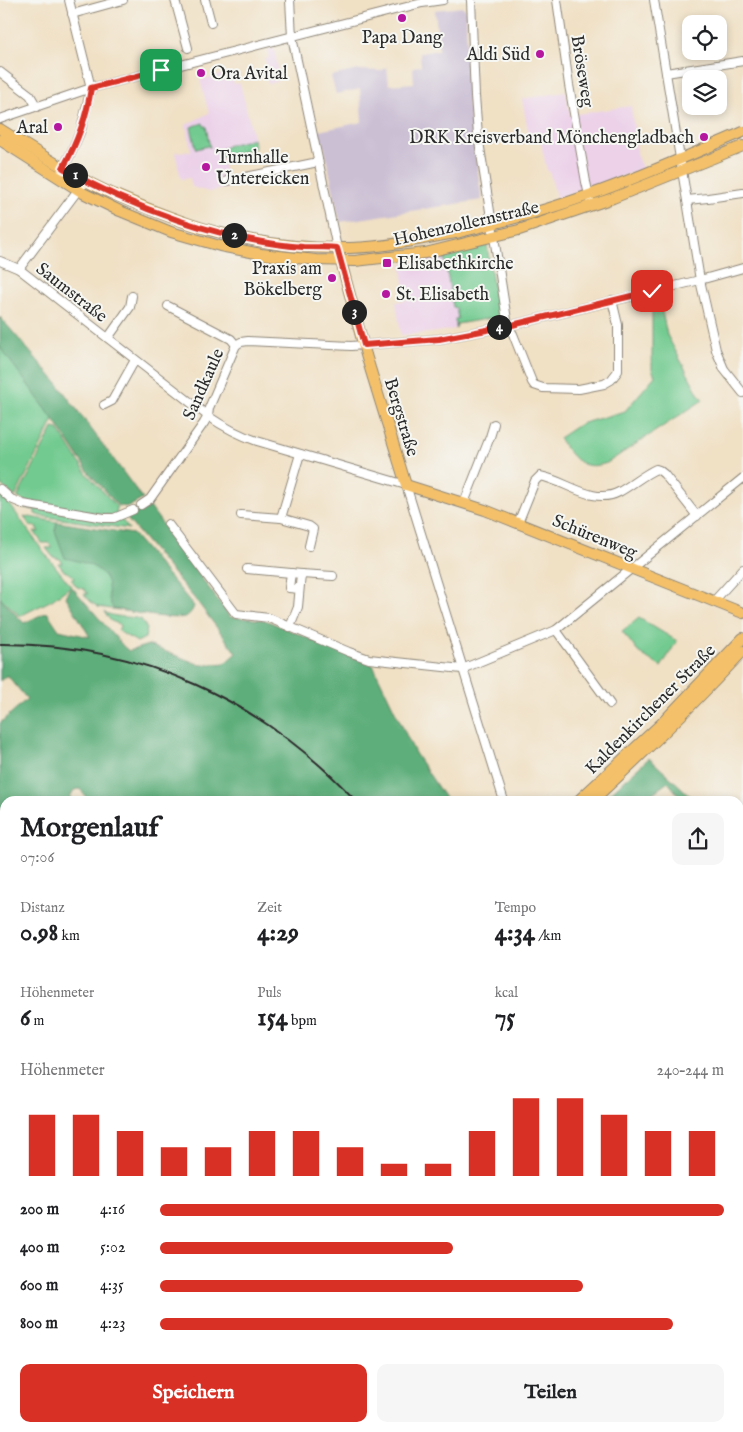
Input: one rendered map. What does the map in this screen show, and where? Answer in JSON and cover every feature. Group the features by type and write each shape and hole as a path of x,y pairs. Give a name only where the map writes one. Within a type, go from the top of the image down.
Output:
{"main road":[{"name":"Hohenzollernstraße","path":"0,129 62,173 78,190 145,222 171,232 220,246 296,259 385,258 425,253 519,230 592,206 743,146"},
{"name":"Hohenzollernstraße","path":"0,140 62,173 180,221 213,231 261,241 302,247 337,248 420,240 493,224 589,195 640,176 743,132"},
{"name":"Bergstraße","path":"337,248 406,485"},
{"name":"Schürenweg","path":"406,485 518,522 743,613"},
{"name":"Kaldenkirchener Straße","path":"583,796 662,723 743,638"},
{"name":"Kaldenkirchener Straße","path":"597,796 635,761 743,651"}],"street":[{"path":"62,173 81,130 91,88 69,0"},
{"path":"72,14 123,0"},
{"path":"175,0 190,55"},
{"path":"205,0 211,23"},
{"name":"Bergstraße","path":"290,0 292,37 337,248"},
{"path":"0,119 190,55 292,37 408,2 442,0"},
{"path":"471,0 474,96 486,194 493,224 508,326 534,385 543,388 579,389 604,384 611,380 618,371 618,325 612,300"},
{"name":"Bröseweg","path":"557,0 569,85 592,206"},
{"path":"654,0 700,280 716,350 724,369 743,393"},
{"path":"666,73 743,61"},
{"path":"0,72 30,95 37,106"},
{"path":"227,181 318,162"},
{"name":"Saumstraße","path":"19,269 78,190 88,182"},
{"path":"687,200 743,193"},
{"name":"Saumstraße","path":"0,261 19,269 208,416"},
{"path":"236,345 248,341 352,346 439,339 508,326 743,268"},
{"name":"Saumstraße","path":"108,338 130,307 132,296"},
{"name":"Sandkaule","path":"141,505 150,499 208,416 209,408 236,345 231,339 168,306"},
{"path":"104,405 112,401 136,360"},
{"name":"Schürenweg","path":"208,416 242,436 406,485"},
{"path":"464,503 494,424"},
{"path":"281,518 300,454"},
{"path":"518,522 535,481 540,476 547,477 585,493 604,497 618,493 656,469 664,474 697,516"},
{"path":"168,524 236,614 269,618 369,659 462,668 556,630 743,478"},
{"name":"Bergstraße","path":"406,485 502,796"},
{"path":"0,489 11,499 23,504 104,518 114,518 134,510"},
{"path":"241,515 281,518 309,526 312,529 309,546"},
{"path":"247,569 333,576"},
{"path":"714,601 743,569"},
{"path":"291,573 289,588 299,589"},
{"path":"290,627 298,607 300,574"},
{"path":"556,630 610,704"}],"shaded area":[{"path":"463,7 466,10 468,105 482,200 340,222 323,141 321,141 319,131 362,122 360,89 336,94 331,76 359,70 381,71 387,67 389,85 414,83 413,67 421,66 420,53 439,50 435,10"},
{"path":"274,48 278,81 268,84 266,74 269,73 265,59 269,58 267,50"},
{"path":"231,72 234,84 240,83 256,148 222,158 228,188 209,192 192,187 190,178 181,179 175,152 191,151 186,125 209,113 200,80"},
{"path":"566,92 570,115 631,106 638,159 643,169 557,199 549,171 547,171 540,139 530,141 522,99"},
{"path":"444,255 453,307 456,308 458,319 455,320 456,329 401,335 396,302 407,300 401,265"}],"green space":[{"path":"203,123 206,126 210,148 208,146 196,149 191,127"},
{"path":"253,139 255,148 221,157 220,150 229,145"},
{"path":"487,245 498,317 457,324 456,329 455,319 458,319 456,308 453,307 444,255"},
{"path":"659,298 667,335 703,400 607,463 590,466 584,464 573,457 559,438 580,424 625,411 655,376 652,369 652,300"},
{"path":"0,317 58,384 143,499 128,507 118,506 89,473 54,420 0,347"},
{"path":"0,345 54,420 15,497 0,484"},
{"path":"53,428 58,429 87,474 117,507 115,512 120,515 114,516 27,502 18,498"},
{"path":"0,493 71,586 52,600 20,616 0,597"},
{"path":"150,507 230,617 265,620 373,665 415,753 444,796 85,796 80,789 74,790 71,796 0,796 0,723 27,699 7,675 0,681 0,598 24,623 47,612 59,630 90,637 66,597 71,586 129,651 148,645 201,665 225,663 236,653 199,604 128,520 129,516"},
{"path":"24,508 121,519 129,529 40,516 35,514 35,510"},
{"path":"24,516 57,522 55,531 142,545 183,593 160,616 98,607 84,594 88,594 84,589 77,587 71,579 75,578 64,571 58,563 63,563 60,559 53,557 46,548 52,548 49,543 42,543 34,531 39,532 36,527 30,526"},
{"path":"57,522 133,534 194,606 192,611 187,616 173,618 114,609 111,605 107,582 103,574 88,564 65,558 55,531"},
{"path":"104,612 117,616 141,619 147,629 145,638 137,642 124,635 118,629 120,628 119,624 111,621"},
{"path":"639,618 677,641 661,667 638,652 622,631"},
{"path":"649,758 691,796 679,796 668,782 649,796 607,796"}],"railway":[{"path":"0,644 51,646 101,654 149,667 195,684 239,707 280,734 319,765 351,796"}],"place":[{"name":"Papa Dang","path":"402,18"},
{"name":"Aldi Süd","path":"540,54"},
{"name":"Ora Avital","path":"201,73"},
{"name":"Aral","path":"58,127"},
{"name":"DRK Kreisverband Mönchengladbach","path":"704,137"},
{"name":"Turnhalle Untereicken","path":"206,167"},
{"name":"Elisabethkirche","path":"387,263"},
{"name":"Praxis am Bökelberg","path":"332,278"},
{"name":"St. Elisabeth","path":"386,294"}],"route":[{"path":"161,70 91,88 81,130 72,153 63,168 127,200 180,221 213,231 302,247 337,248 364,345 439,339 508,326 652,291"}]}
